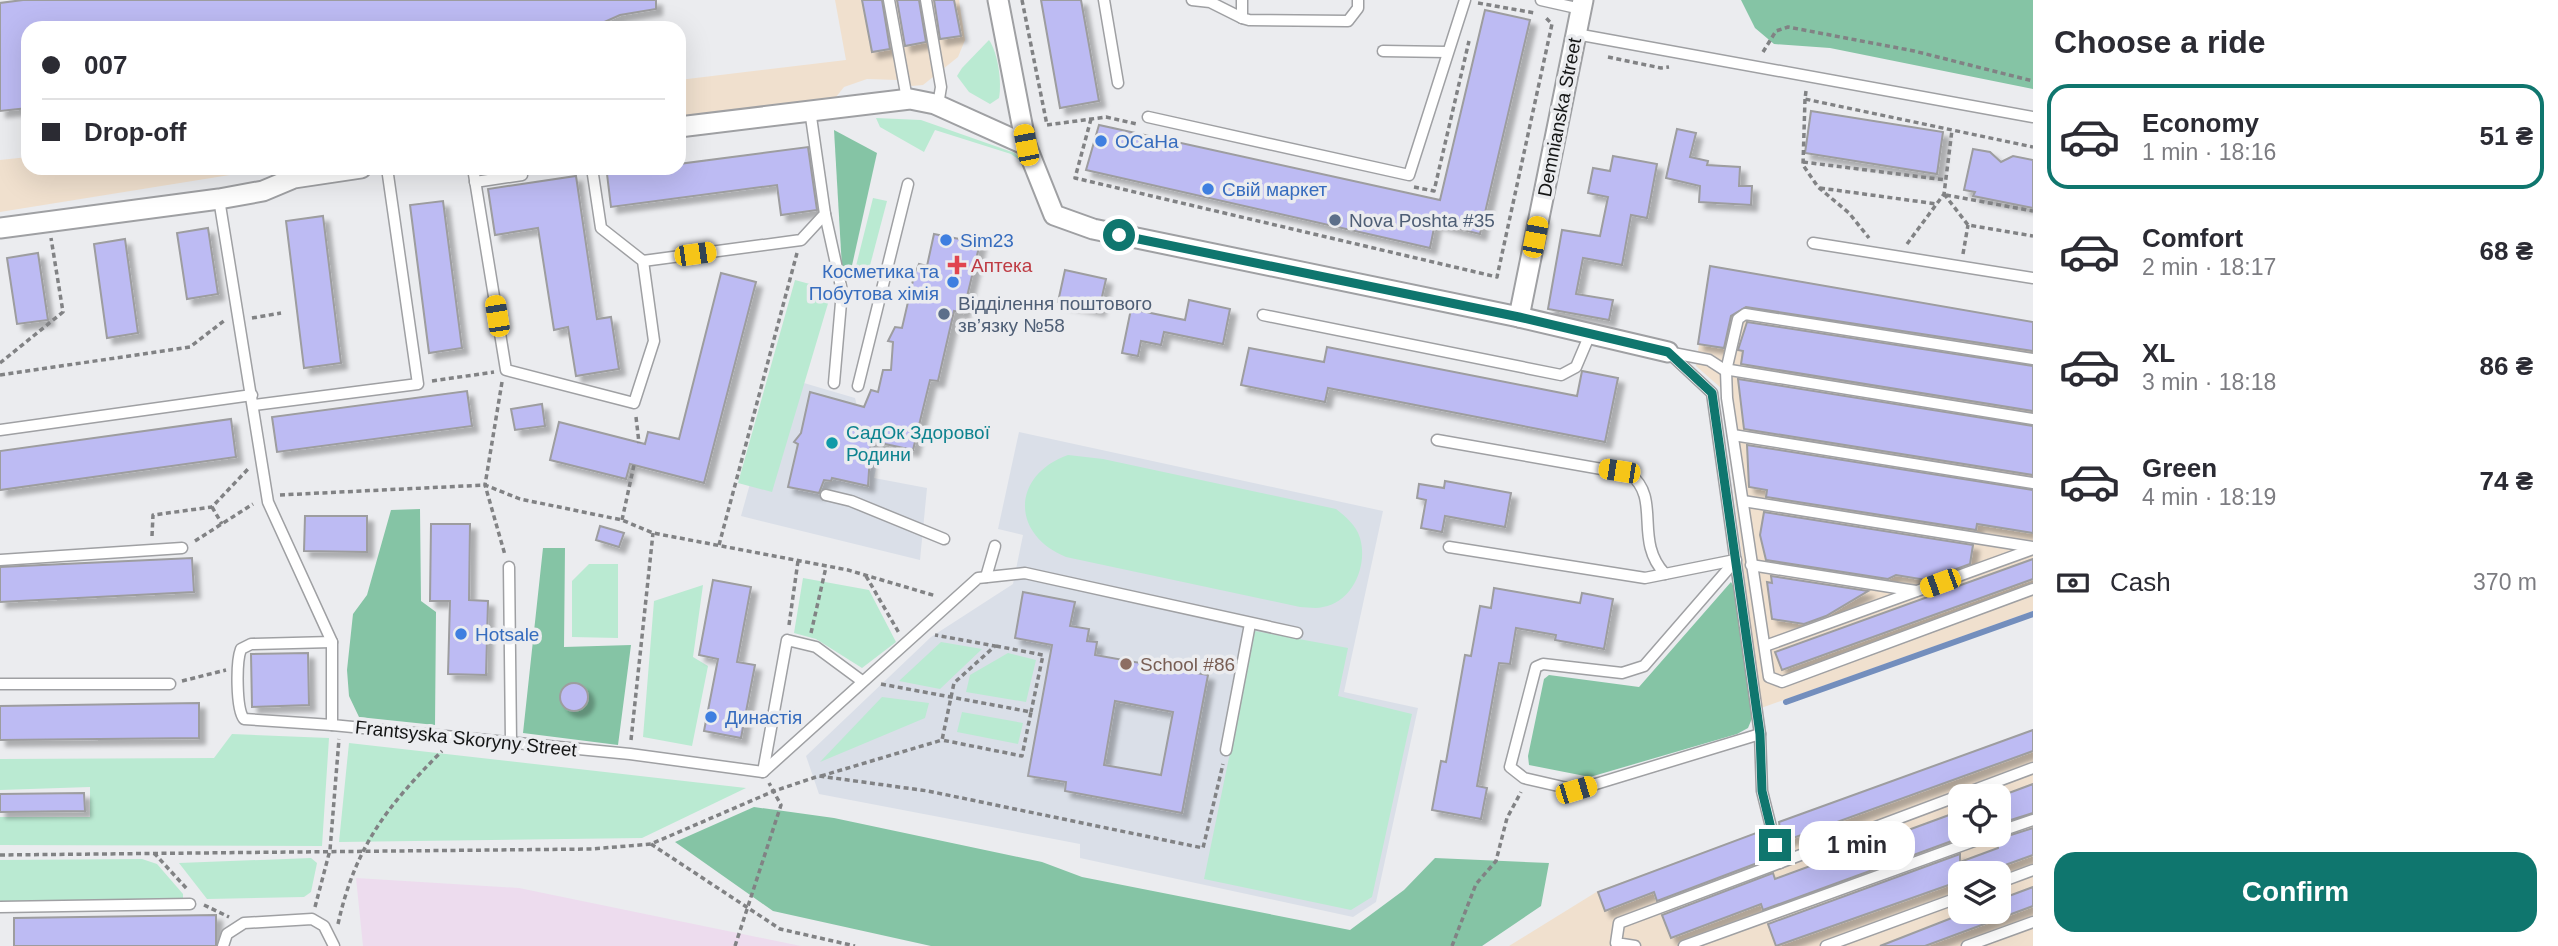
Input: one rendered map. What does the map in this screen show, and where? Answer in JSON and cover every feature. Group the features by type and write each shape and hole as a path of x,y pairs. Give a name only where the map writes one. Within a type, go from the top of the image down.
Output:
{"street":[{"path":"998,0 1026,145 1054,215 1080,225 1519,317 1668,352"},
{"name":"Demnianska Street","path":"1519,317 1582,5"},
{"path":"686,126 907,99 938,106 1026,145"},
{"path":"0,228 262,191 294,178 314,175"}],"lane":[{"path":"889,0 907,99"},
{"path":"926,0 941,87 938,106"},
{"path":"1104,0 1118,83"},
{"path":"1192,0 1210,2 1242,18 1348,21 1357,8 1358,0"},
{"path":"1242,0 1242,18"},
{"path":"1148,117 1409,174 1465,0"},
{"path":"1541,0 1582,5"},
{"path":"1576,34 2033,117"},
{"path":"1383,51 1447,52"},
{"path":"810,110 825,214 842,291 834,383"},
{"path":"0,430 253,400 418,384 388,175"},
{"path":"474,175 506,370 634,403 654,341 643,261 601,228 593,175"},
{"path":"475,182 522,175"},
{"path":"858,386 908,184"},
{"name":"Frantsyska Skoryny Street","path":"219,198 267,495 332,642 336,725 630,754 762,772"},
{"path":"643,261 801,240 825,214"},
{"path":"1813,243 2033,278"},
{"path":"2033,359 1745,314 1738,319 1725,370 1769,677 1782,682 2033,589"},
{"path":"1263,315 1561,375 1576,367 1590,334"},
{"path":"1668,352 1709,360 1725,370 2033,419"},
{"path":"1668,352 1712,393 1760,734 1762,791 1780,863"},
{"path":"1733,435 2033,483"},
{"path":"1437,440 1630,474 1637,480 1646,496 1647,542 1665,574"},
{"path":"826,495 851,501 944,540"},
{"path":"1743,501 2033,548"},
{"path":"986,577 995,546"},
{"path":"1449,547 1645,578 1736,560"},
{"path":"0,560 183,548"},
{"path":"1765,646 2033,548"},
{"path":"1736,560 1644,666 1622,673 1543,664 1536,667 1510,766 1524,778 1576,790 1760,734"},
{"path":"1751,565 1917,591"},
{"path":"509,567 511,742"},
{"path":"762,772 978,578 1026,573 1297,633"},
{"path":"1226,750 1250,624"},
{"path":"762,772 787,640 816,647 862,681"},
{"path":"332,642 251,644 239,652 239,710 244,719 336,725"},
{"path":"0,684 170,684"},
{"path":"1635,946 1616,943 1619,923 2033,768"},
{"path":"2011,828 2033,820"},
{"path":"1684,946 1958,847"},
{"path":"2011,878 2033,870"},
{"path":"0,907 194,900"},
{"path":"1826,946 1948,901"},
{"path":"223,946 227,934 244,923 312,919 324,926 334,945"},
{"path":"1967,946 2033,922"}],"path":[{"path":"1022,0 1047,125"},
{"path":"1754,66 1776,30 1788,27 1914,51 2033,81"},
{"path":"1808,75 1803,162 1818,187 1849,213 1882,254"},
{"path":"1805,99 2033,146"},
{"path":"1896,256 1944,194 1952,130"},
{"path":"1803,162 1946,180"},
{"path":"1818,187 1937,204"},
{"path":"1944,194 2033,211"},
{"path":"1944,194 1968,225 2033,236"},
{"path":"1961,267 1968,225"},
{"path":"0,363 63,312 51,236"},
{"path":"719,545 801,240"},
{"path":"0,376 190,347 239,315 281,313"},
{"path":"418,384 506,370 497,400 485,485 509,567"},
{"path":"634,403 639,443"},
{"path":"152,550 153,515 212,507 261,455"},
{"path":"622,520 635,465"},
{"path":"183,548 267,495 485,485 520,499 622,520 653,533 864,574 951,601"},
{"path":"212,507 222,524"},
{"path":"630,754 653,533"},
{"path":"787,640 798,561"},
{"path":"808,645 826,567"},
{"path":"864,574 905,642"},
{"path":"0,855 592,849 651,844 774,791 942,740 1022,756 1043,654 916,632"},
{"path":"942,740 954,683 995,646"},
{"path":"170,684 238,667"},
{"path":"862,681 1031,712"},
{"path":"312,919 330,850 336,725"},
{"path":"334,945 350,876 374,829 419,774 455,737"},
{"path":"819,776 928,791 1203,848 1226,750"},
{"path":"735,946 781,805 762,772"},
{"path":"1451,946 1473,888 1496,861 1498,844 1520,796 1524,778"},
{"path":"651,844 780,929 855,946"},
{"path":"154,853 194,900 244,923"}],"shaded area":[{"path":"835,0 959,0 965,40 958,57 923,85 912,86 898,80 867,79 844,87 836,97 686,116 686,79 846,60"},
{"path":"21,158 21,175 230,175 0,212 0,160"},
{"path":"1710,266 2033,322 2033,611 1761,708 1721,388 1696,366"},
{"path":"780,376 855,398 866,441 880,449 874,478 927,488 920,560 741,516"},
{"name":"School #86","path":"1019,432 1383,511 1344,692 1418,708 1376,902 1353,917 1080,858 1080,844 819,794 806,756 931,637 1013,584 1023,535 998,529"},
{"path":"2033,730 2033,946 1509,946 1598,891"},
{"path":"356,878 519,888 801,946 363,946"}],"green space":[{"path":"1741,0 2033,0 2033,89 1830,48 1774,44 1755,28"},
{"path":"989,40 997,60 1000,84 999,98 990,104 969,92 957,76"},
{"path":"876,118 921,120 1015,153 1022,162 1011,154 935,130 924,152 880,127"},
{"path":"834,130 877,153 851,270 842,268"},
{"path":"873,198 887,201 868,273 855,270"},
{"path":"795,280 832,290 772,492 738,483"},
{"path":"1068,455 1103,459 1336,509 1353,525 1360,538 1362,559 1356,581 1343,598 1334,604 1320,608 1300,607 1066,557 1048,547 1035,534 1027,520 1025,505 1028,490 1036,476 1050,464"},
{"path":"420,509 421,601 436,612 435,725 359,717 349,696 347,670 353,614 367,595 391,510"},
{"path":"543,548 565,548 564,647 631,645 618,745 523,733"},
{"path":"589,564 618,564 618,638 572,637 572,581"},
{"path":"803,578 869,590 896,642 862,668 816,639 794,633"},
{"path":"1731,582 1736,591 1753,716 1748,728 1737,734 1590,777 1529,765 1528,756 1544,679 1549,675 1639,687"},
{"path":"703,585 693,657 708,666 692,746 643,737 654,601"},
{"path":"1255,631 1348,648 1338,696 1412,714 1372,897 1351,910 1204,879"},
{"path":"941,642 982,649 940,689 899,681"},
{"path":"1008,653 1036,660 1026,702 966,692 970,675"},
{"path":"882,697 929,703 925,718 820,762"},
{"path":"962,712 1023,723 1018,744 957,732"},
{"path":"232,734 329,738 322,846 0,845 0,817 90,817 90,787 0,790 0,759 214,758"},
{"path":"349,743 746,788 642,838 339,842"},
{"path":"754,807 834,818 1042,862 1082,877 1350,930 1404,890 1435,858 1549,863 1541,906 1482,946 931,946 773,911 675,842"},
{"path":"311,858 317,863 311,892 304,897 207,899 179,863"},
{"path":"142,859 157,864 183,894 183,898 0,904 0,860"}],"building":[{"path":"23,0 656,0 656,9 620,15 607,21 21,21 21,109 0,111 0,3"},
{"path":"862,0 882,0 890,49 872,52"},
{"path":"897,0 919,0 926,42 905,46"},
{"path":"934,0 954,0 961,36 940,39"},
{"path":"1041,0 1081,0 1099,101 1060,108"},
{"path":"1485,10 1530,20 1480,234 1435,223 1430,248 1086,170 1099,125 1440,200"},
{"path":"1811,111 1943,132 1937,174 1805,153"},
{"path":"1677,129 1696,133 1690,157 1708,161 1707,165 1740,167 1739,186 1752,186 1751,205 1699,202 1700,186 1666,178"},
{"path":"808,147 817,210 781,215 777,185 611,207 607,175 686,175 686,163"},
{"path":"1973,149 1990,152 2001,162 2013,156 2033,160 2033,208 1973,196 1975,192 1964,190"},
{"path":"1613,156 1657,164 1647,218 1631,215 1622,265 1583,258 1576,294 1613,300 1609,320 1548,309 1562,230 1600,236 1608,197 1588,193 1593,168 1610,171"},
{"path":"576,176 597,319 611,317 619,369 576,376 568,327 554,330 538,228 495,235 488,189"},
{"path":"443,201 462,348 429,353 410,205"},
{"path":"323,216 341,363 304,368 286,221"},
{"path":"208,228 218,294 187,299 177,233"},
{"path":"934,234 980,243 963,313 954,311 938,381 930,380 913,450 871,441 868,486 832,478 831,481 824,480 819,493 788,487 798,444 794,442 801,433 810,392 864,407 871,390 878,392 883,370 891,370 893,342 888,341 895,327 902,328 914,276 919,264 927,266"},
{"path":"125,239 138,333 107,338 94,244"},
{"path":"38,253 48,320 17,324 7,258"},
{"path":"1710,266 2033,322 2033,351 1746,307 1731,316 1724,348 1698,344"},
{"path":"1065,270 1106,279 1099,310 1058,302"},
{"path":"721,273 756,282 704,483 630,464 626,479 550,460 559,422 645,444 648,432 679,439"},
{"path":"1189,300 1230,309 1223,344 1164,332 1161,345 1141,341 1138,356 1122,353 1131,309 1185,320"},
{"path":"1747,322 2033,366 2033,411 1741,364 1743,351 1738,350"},
{"path":"1327,347 1577,396 1582,371 1618,378 1605,442 1328,388 1325,402 1241,385 1249,348 1324,362"},
{"path":"1738,379 2033,426 2033,475 1744,429"},
{"path":"467,391 472,426 277,452 272,417"},
{"path":"542,404 545,426 515,430 511,409"},
{"path":"231,419 236,457 0,490 0,451"},
{"path":"1747,445 2033,490 2033,533 1977,524 1976,530 1766,497 1767,490 1749,487"},
{"path":"1445,481 1511,493 1505,527 1445,516 1442,532 1421,528 1426,500 1417,498 1419,484 1444,488"},
{"path":"1764,512 1973,545 1970,564 1926,580 1896,575 1888,579 1766,560 1760,535"},
{"path":"305,516 367,516 367,552 304,551"},
{"path":"431,524 470,524 469,600 488,601 486,675 448,674 450,601 430,601"},
{"path":"600,526 624,533 619,547 596,540"},
{"path":"192,558 194,592 0,602 0,567"},
{"path":"2033,559 2033,579 1782,670 1775,652"},
{"path":"1771,576 1868,591 1826,616 1804,624 1772,619 1767,582 1772,583"},
{"path":"713,580 751,587 737,662 755,665 741,738 704,731 718,659 699,655"},
{"path":"1494,588 1580,603 1582,593 1613,599 1604,649 1555,640 1556,635 1516,628 1510,664 1499,663 1477,786 1487,788 1481,819 1432,810 1441,761 1446,762 1465,655 1471,656 1480,606 1491,608"},
{"path":"1023,592 1075,602 1070,626 1089,629 1087,641 1097,642 1095,655 1208,675 1182,813 1065,791 1066,782 1028,776 1052,645 1015,638","holes":["1115,701 1173,712 1161,775 1104,765"]},
{"path":"308,653 309,705 252,707 251,654"},
{"path":"574,683 584,687 588,697 584,707 574,711 564,707 560,697 564,687"},
{"path":"199,703 199,738 0,740 0,706"},
{"path":"2033,730 2033,751 1782,842 1779,822"},
{"path":"2033,784 2033,813 2011,820 2011,792"},
{"path":"84,793 85,811 0,812 0,794"},
{"path":"1948,815 1948,842 1763,910 1761,904 1671,938 1662,915 1773,873 1775,879"},
{"path":"2033,828 2033,855 2011,863 1963,861 1998,847 2011,847 2011,835"},
{"path":"1764,830 1768,859 1657,901 1654,892 1605,911 1598,892"},
{"path":"1960,854 1960,861 1948,861 1948,885 1776,946 1768,924"},
{"path":"2033,887 2033,906 2011,914 2011,895"},
{"path":"216,915 216,946 14,946 14,918"},
{"path":"1948,919 1948,924 1984,924 1925,946 1880,946"}],"waterway":[{"path":"1786,702 2033,614"}],"place":[{"name":"ОСаНа","path":"1101,141"},
{"name":"Свій маркет","path":"1208,189"},
{"name":"Nova Poshta #35","path":"1335,220"},
{"name":"Sim23","path":"946,240"},
{"name":"Аптека","path":"957,265"},
{"name":"Косметика та Побутова хімія","path":"953,282"},
{"name":"Відділення поштового зв’язку №58","path":"944,314"},
{"name":"СадОк Здорової Родини","path":"832,443"},
{"name":"Hotsale","path":"461,634"},
{"name":"School #86","path":"1126,664"},
{"name":"Династія","path":"711,717"}],"route":[{"path":"1119,235 1519,317 1668,352 1712,393 1760,734 1762,791 1775,845"}]}
